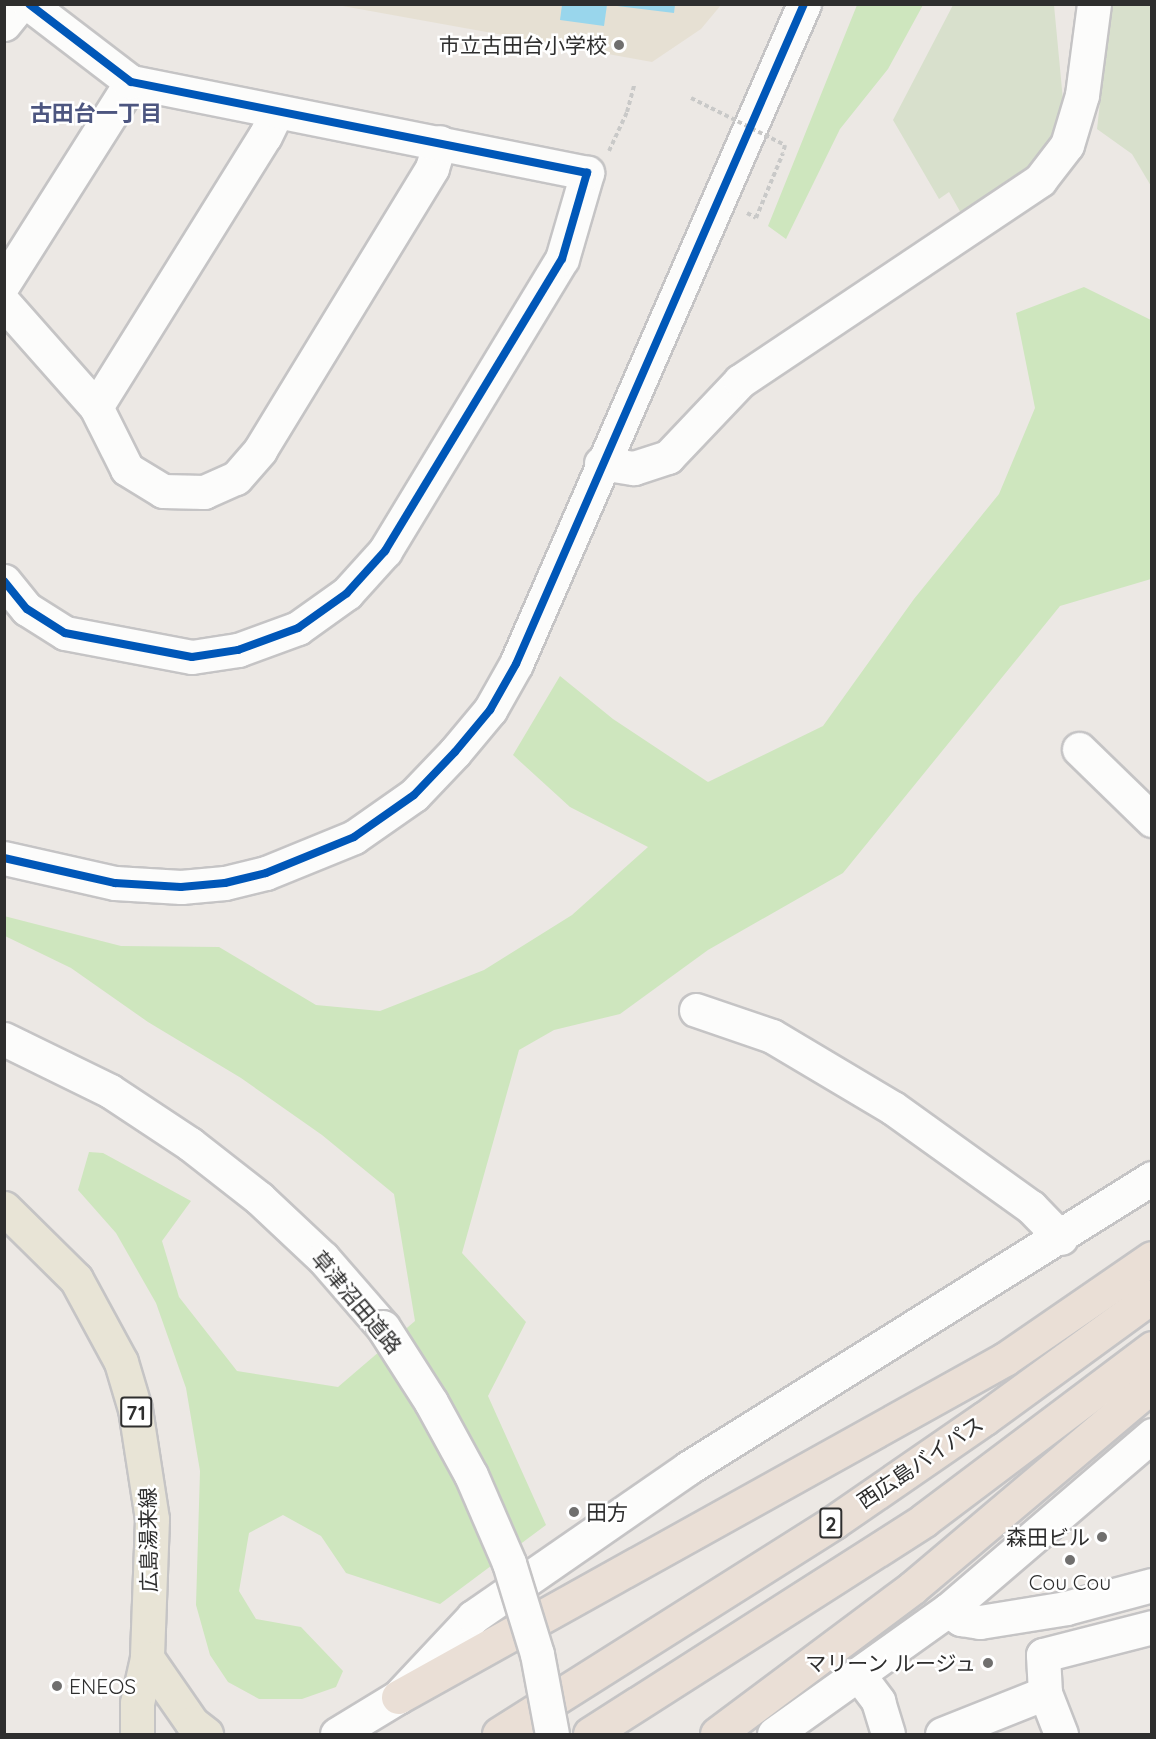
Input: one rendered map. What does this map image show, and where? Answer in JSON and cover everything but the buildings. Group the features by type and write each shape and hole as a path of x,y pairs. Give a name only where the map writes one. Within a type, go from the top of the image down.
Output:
{"highway":[{"path":"398,1696 1005,1359 1152,1258"},
{"name":"西広島バイパス","path":"499,1734 834,1522 985,1418 1152,1296"},
{"name":"2","path":"590,1734 924,1520 1152,1348"},
{"path":"717,1734 912,1588 1152,1385"}],"main road":[{"name":"広島湯来線","path":"4,1208 76,1280 121,1362 135,1409 152,1519 147,1658 137,1704 137,1734"},
{"path":"147,1658 192,1723 206,1734"}],"street":[{"path":"4,24 20,4"},
{"path":"4,581 27,609 65,633 192,657 238,650 298,628 346,593 385,551 562,259 587,172 440,142 276,113 130,82 29,4"},
{"path":"4,858 115,883 181,887 225,883 266,873 354,837 414,795 490,710 516,664 601,463 804,4"},
{"path":"601,463 634,468 668,457 740,381 1040,180 1067,144 1082,95 1094,4"},
{"path":"4,283 130,82"},
{"path":"96,407 266,136 276,113"},
{"path":"4,303 96,407 127,469 163,491 204,492 236,477 260,450 432,168 440,142"},
{"path":"1079,749 1152,820"},
{"path":"696,1010 772,1036 893,1108 1030,1207 1061,1238"},
{"name":"草津沼田道路","path":"4,1039 110,1091 190,1144 259,1198 323,1258 383,1327 460,1454 509,1563 537,1654 552,1734"},
{"path":"337,1734 398,1696 473,1617 659,1488 1061,1238 1152,1178"},
{"path":"774,1734 948,1610 1152,1434"},
{"path":"948,1610 961,1619 980,1622 1066,1608 1152,1585"},
{"path":"1061,1734 1045,1693 1043,1655 1152,1627"},
{"path":"858,1674 878,1701 888,1734"},
{"path":"942,1734 1045,1693"}],"path":[{"path":"587,172 605,158 627,112 634,84"},
{"path":"691,98 785,145 756,218 744,212"}],"shaded area":[{"name":"市立古田台小学校","path":"337,5 721,5 701,29 652,62"}],"green space":[{"path":"857,5 923,5 888,69 840,129 786,239 768,226"},
{"path":"953,5 1054,5 1063,100 1056,147 966,222 949,192 939,199 893,120"},
{"path":"1111,5 1151,5 1151,186 1132,154 1097,129"},
{"path":"1084,287 1151,320 1151,579 1060,606 843,873 708,950 620,1014 554,1030 519,1050 462,1253 526,1322 488,1396 546,1525 440,1604 346,1573 321,1536 283,1515 249,1533 239,1591 256,1619 301,1627 343,1671 336,1687 302,1699 259,1699 228,1682 210,1655 196,1605 200,1471 186,1388 156,1303 116,1233 78,1190 89,1152 103,1153 191,1201 162,1241 179,1297 237,1371 338,1387 415,1321 394,1194 322,1135 241,1078 148,1022 71,968 5,936 4,916 121,946 219,947 316,1005 380,1011 484,970 572,915 648,847 570,807 513,755 560,676 613,719 708,782 823,726 914,599 999,494 1035,408 1016,313"}],"water":[{"path":"675,4 674,13 609,5"},
{"path":"562,5 607,5 604,26 560,20"}],"cycle path":[{"path":"4,581 27,609 65,633 192,657 238,650 298,628 347,593 385,551 562,259 587,173 131,82 29,4"},
{"path":"4,858 115,883 181,887 225,883 266,873 354,837 414,795 455,752 490,710 516,664 804,4"}],"place":[{"name":"市立古田台小学校","path":"619,45"},
{"name":"田方","path":"574,1512"},
{"name":"森田ビル","path":"1102,1537"},
{"name":"Cou Cou","path":"1070,1560"},
{"name":"マリーン ルージュ","path":"988,1663"},
{"name":"ENEOS","path":"57,1686"}],"district":[{"name":"古田台一丁目","path":"96,114"}]}
